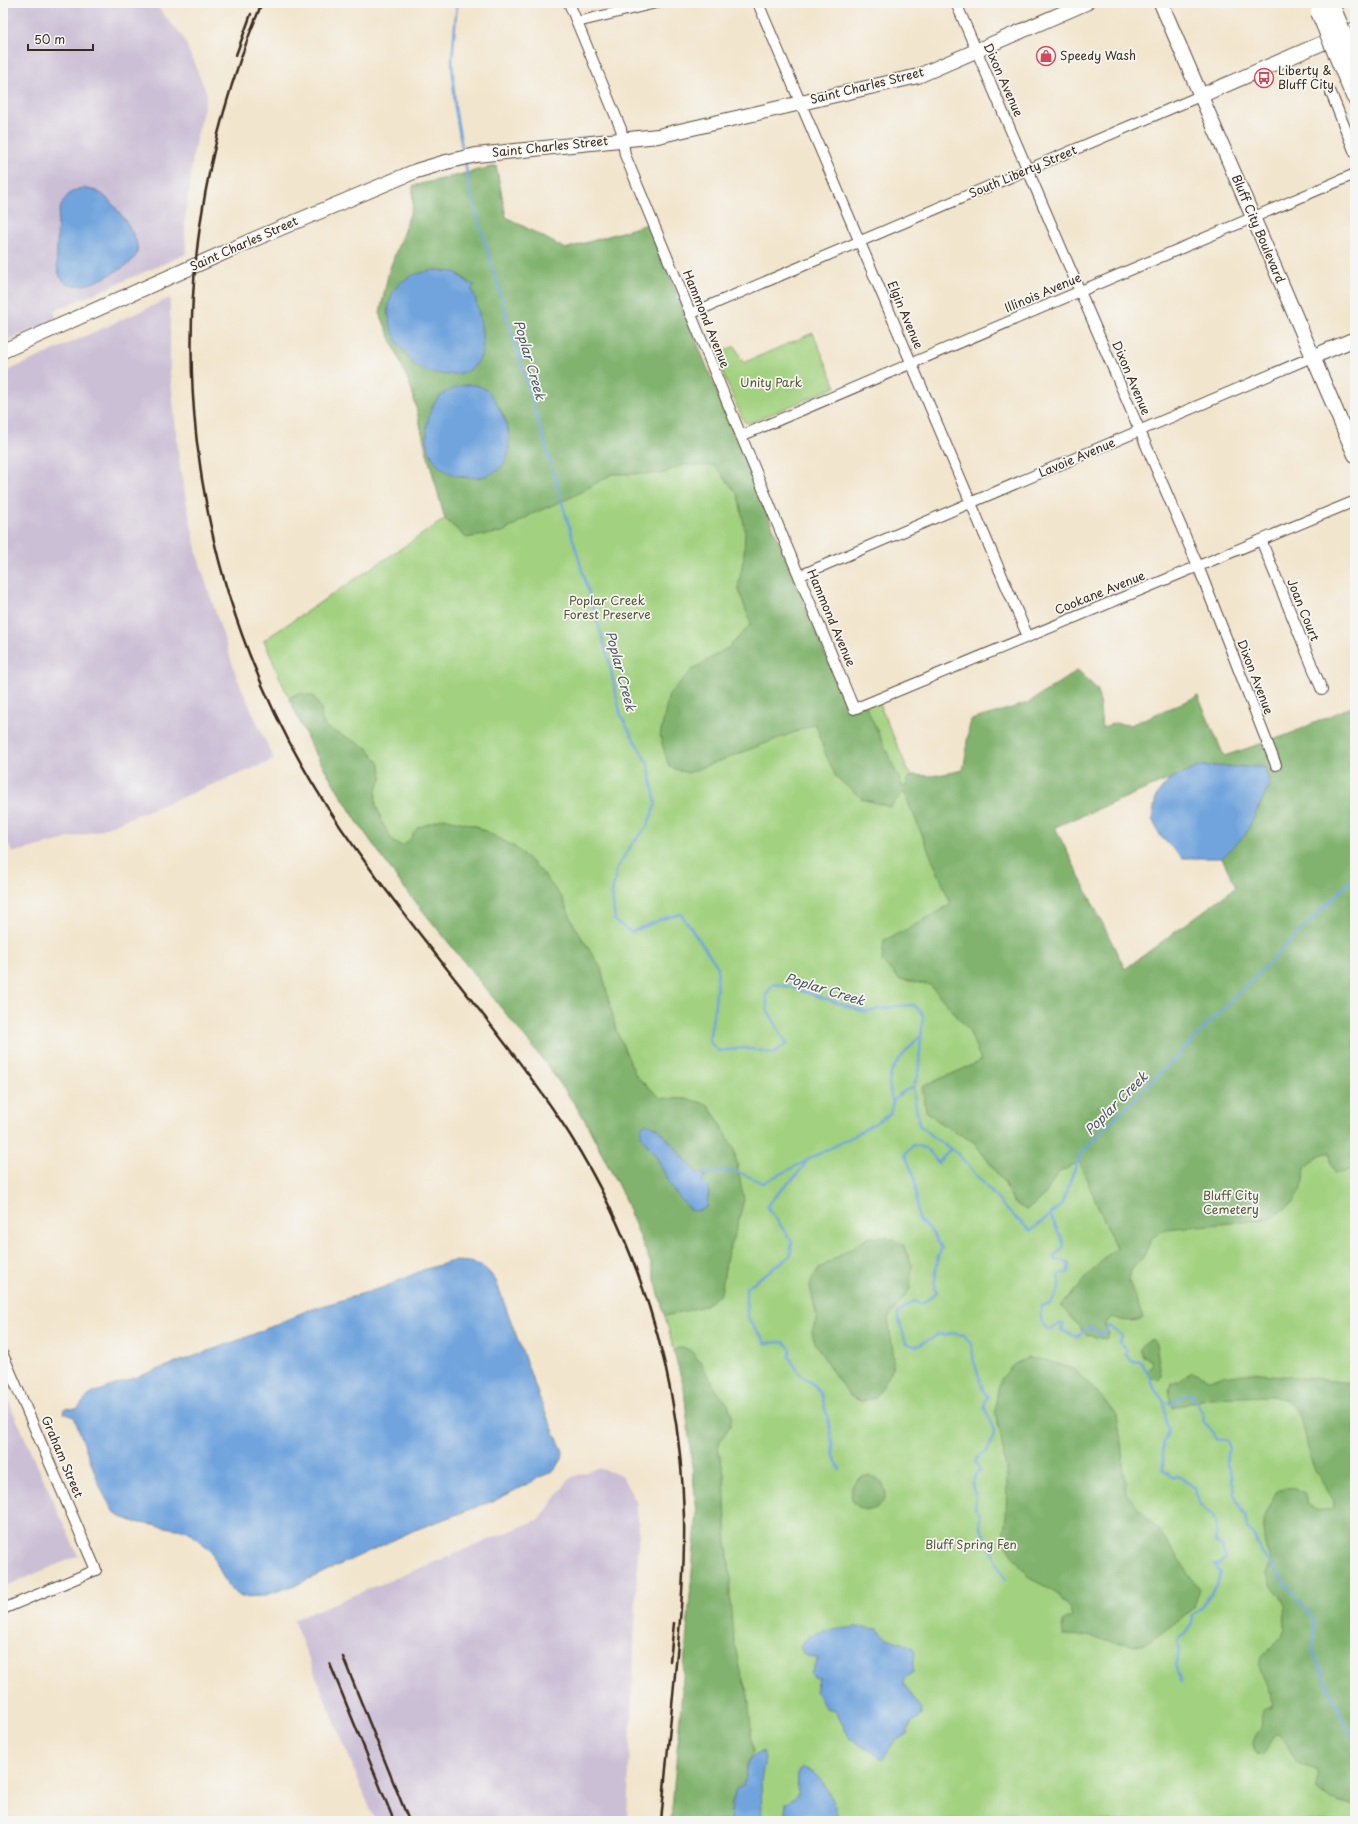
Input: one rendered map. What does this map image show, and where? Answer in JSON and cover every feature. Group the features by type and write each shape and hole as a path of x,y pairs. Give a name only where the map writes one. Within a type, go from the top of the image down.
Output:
{"highway":[{"path":"1324,6 1351,63 1355,96"}],"main road":[{"name":"Saint Charles Street","path":"3,351 365,191 416,171 446,162 476,156 658,136 918,76 1086,3"},
{"name":"Bluff City Boulevard","path":"1161,3 1312,358 1355,455"},
{"name":"South Liberty Street","path":"1200,96 1355,30"},
{"name":"Lavoie Avenue","path":"1312,358 1355,339"}],"street":[{"name":"Hammond Avenue","path":"569,3 621,130 625,155 854,709"},
{"path":"576,22 656,3"},
{"name":"Elgin Avenue","path":"758,3 1028,637"},
{"name":"Dixon Avenue","path":"956,3 1198,566 1276,765"},
{"path":"1330,93 1355,152"},
{"name":"South Liberty Street","path":"690,314 1200,96"},
{"name":"Illinois Avenue","path":"741,436 1355,174"},
{"name":"Lavoie Avenue","path":"799,576 1312,358"},
{"name":"Cookane Avenue","path":"854,709 1355,501"},
{"name":"Joan Court","path":"1261,540 1322,690"},
{"name":"Graham Street","path":"3,1355 96,1570 3,1609"}],"shaded area":[{"path":"3,3 154,3 183,37 207,94 194,150 185,221 186,254 54,311 57,319 3,343"},
{"path":"170,298 170,372 180,469 198,558 237,678 274,760 97,831 12,853 3,832 3,373"},
{"path":"3,1389 78,1556 3,1587"},
{"path":"598,1468 621,1475 636,1501 639,1527 627,1821 375,1821 293,1620 540,1519 570,1478"}],"green space":[{"name":"Bluff Spring Fen","path":"496,166 506,217 565,249 648,224 848,710 877,699 1027,1041 955,1132 974,1142 1005,1184 1013,1202 1038,1202 1046,1193 1058,1173 1078,1162 1355,921 1355,1821 672,1821 697,1513 684,1388 651,1264 623,1195 581,1113 531,1043 402,885 358,823 312,748 264,640 445,519 412,390 380,313 389,271 413,206 413,186"},
{"name":"Bluff City Cemetery","path":"496,166 506,217 566,249 648,224 848,710 865,704 903,787 906,786 908,779 913,775 933,776 963,770 971,720 1028,703 1078,670 1098,690 1102,728 1114,723 1130,725 1198,696 1224,756 1287,735 1355,705 1355,1090 1352,1099 1355,1113 1355,1168 1341,1173 1334,1173 1330,1152 1320,1155 1305,1168 1304,1182 1293,1202 1283,1211 1265,1220 1165,1229 1152,1238 1144,1256 1136,1263 1131,1271 1129,1281 1143,1318 1136,1321 1128,1321 1113,1317 1107,1320 1105,1325 1109,1334 1106,1339 1086,1335 1061,1306 1103,1259 1116,1248 1079,1162 1058,1173 1046,1193 1038,1202 1026,1210 1013,1202 1005,1184 974,1142 943,1125 926,1111 922,1087 981,1061 969,1030 930,985 899,979 882,961 884,940 906,930 951,904 904,792 890,807 862,799 836,777 824,751 816,724 688,773 669,767 660,736 669,694 693,669 729,647 751,624 738,588 744,556 745,530 738,495 715,466 683,465 661,474 612,474 574,496 532,514 503,532 466,538 445,519 412,390 380,313 389,271 413,206 413,186","holes":["434,270 456,273 468,282 474,296 479,317 435,374 424,369 409,358 399,342 387,313 392,295","477,385 494,399 501,411 509,432 481,477 462,477","1201,766 1265,767 1270,785 1245,835 1222,858 1236,887 1125,969 1055,827"]},
{"name":"Unity Park","path":"813,333 836,387 750,423 744,422 715,355 735,346 743,363"},
{"path":"298,693 313,696 321,708 322,720 327,728 368,748 380,764 382,778 376,790 376,805 383,824 393,842 403,846 411,838 417,828 444,818 476,826 515,847 540,870 562,898 575,927 601,968 616,1029 636,1076 661,1098 688,1099 707,1104 720,1123 734,1149 744,1200 727,1256 721,1294 704,1306 665,1316 651,1264 623,1195 587,1122 548,1066 402,885 358,823 312,748 289,698","holes":["658,1128 697,1173 706,1175 702,1181 709,1188 707,1207 691,1211 673,1190 657,1158 641,1136"]},
{"path":"869,1237 887,1237 903,1244 912,1265 910,1289 888,1318 894,1358 891,1372 876,1397 862,1402 849,1395 815,1343 812,1332 817,1317 810,1287 812,1279 820,1268"},
{"path":"1152,1339 1156,1344 1161,1374 1160,1378 1157,1379 1149,1376 1147,1369 1152,1365 1151,1360 1143,1357 1140,1350 1143,1344"},
{"path":"683,1347 691,1351 700,1362 719,1394 728,1404 732,1416 730,1426 720,1441 718,1448 724,1474 733,1634 740,1671 748,1695 753,1752 747,1766 746,1780 743,1787 736,1789 730,1821 671,1821 697,1513 684,1388 674,1352 677,1348"},
{"path":"1027,1358 1046,1360 1073,1369 1092,1386 1117,1415 1126,1493 1160,1532 1200,1590 1193,1609 1151,1641 1136,1646 1087,1636 1063,1635 1062,1622 1072,1617 1069,1608 1056,1592 1029,1578 1010,1550 1003,1536 1006,1518 1007,1477 1001,1436 995,1412 997,1394 1001,1379 1013,1365"},
{"path":"1192,1371 1208,1379 1251,1373 1355,1383 1355,1810 1350,1805 1331,1799 1317,1790 1317,1774 1315,1769 1307,1767 1296,1760 1279,1734 1276,1735 1263,1755 1257,1754 1253,1743 1261,1728 1264,1710 1271,1708 1270,1694 1260,1669 1261,1657 1282,1636 1285,1628 1284,1605 1280,1595 1272,1587 1265,1573 1271,1561 1263,1530 1264,1518 1267,1509 1276,1492 1284,1488 1291,1488 1302,1492 1306,1495 1308,1505 1317,1509 1332,1509 1334,1501 1315,1471 1310,1457 1302,1422 1296,1408 1286,1401 1274,1396 1209,1398 1172,1408 1169,1389 1171,1384 1180,1381"},
{"path":"871,1476 880,1481 884,1486 884,1500 880,1505 875,1509 865,1510 861,1509 852,1500 851,1490 852,1486 861,1477"}],"water":[{"path":"82,188 98,192 112,203 131,229 137,246 137,253 133,260 127,265 106,277 77,286 69,285 62,280 58,271 58,222 59,212 65,199 71,193"},
{"path":"434,270 455,272 470,284 475,285 472,289 481,324 483,343 482,351 480,358 475,365 469,370 461,373 434,373 418,367 411,361 402,349 392,331 389,321 388,311 390,301 393,292 399,284 414,275"},
{"path":"464,385 476,385 484,388 493,397 504,418 509,440 509,450 506,460 501,468 492,474 479,477 470,477 452,474 437,464 432,457 429,448 427,439 428,420 434,404 447,392"},
{"path":"1201,766 1265,767 1270,784 1245,835 1222,858 1182,858 1161,837 1152,819 1156,796 1170,779"},
{"path":"646,1123 658,1128 697,1173 706,1174 702,1181 709,1188 707,1207 699,1211 691,1211 673,1190 657,1158 641,1136 642,1126"},
{"path":"453,1261 478,1264 487,1270 496,1281 544,1410 563,1451 562,1459 557,1467 551,1472 498,1499 415,1530 296,1585 263,1596 241,1597 232,1590 223,1577 211,1551 188,1531 135,1522 121,1517 112,1510 101,1489 74,1417 64,1413 65,1408 77,1409 87,1397 93,1393 247,1337 306,1311 384,1287 423,1270"},
{"path":"856,1627 879,1629 887,1638 911,1646 915,1652 913,1673 905,1678 904,1684 922,1710 921,1716 913,1722 907,1734 894,1742 883,1759 850,1739 835,1710 825,1708 816,1691 819,1678 814,1677 811,1672 818,1659 804,1655 800,1647 804,1641 816,1633"},
{"path":"763,1751 765,1759 761,1781 762,1821 730,1821 736,1789 743,1786 749,1762 756,1754"},
{"path":"803,1768 815,1773 823,1782 834,1803 838,1821 784,1821 786,1804 797,1795 798,1773"}],"waterway":[{"name":"Poplar Creek","path":"457,3 452,60 455,108 463,153"},
{"name":"Poplar Creek","path":"465,162 470,191 609,661 621,716 648,764 656,804 647,827 632,844 617,868 612,893 615,921 631,932 662,919 681,914 718,967 715,1004 709,1041 718,1051 744,1048 773,1053 787,1044 768,1011 766,995 773,984 790,987 865,1012 897,1006 914,1005 923,1014 918,1076 913,1087 919,1125 934,1138 957,1153 1006,1209 1031,1231 1061,1205 1081,1153 1355,876"},
{"name":"Poplar Creek","path":"892,1101 889,1085 892,1071 900,1058 921,1035"},
{"path":"706,1174 730,1171 741,1173 763,1183 852,1137 890,1114 894,1100 899,1094 913,1087"},
{"path":"950,1149 938,1163 928,1151 918,1146 913,1145 905,1154 915,1180 918,1216 920,1221 929,1228 942,1248 938,1256 934,1289 937,1292 925,1302 920,1304 914,1301 897,1314 906,1343 910,1345 918,1346 929,1339 932,1339 938,1334 946,1335 950,1333 964,1335 971,1344 974,1361 983,1390 988,1397 985,1402 986,1411 994,1428 994,1433 987,1451 978,1457 975,1462 980,1471 975,1477 972,1486 976,1495 975,1507 980,1516 980,1527 1005,1579"},
{"path":"807,1160 793,1179 767,1206 792,1242 790,1256 746,1288 746,1307 752,1325 765,1343 784,1342 791,1349 789,1357 800,1374 814,1385 821,1394 829,1423 834,1456 840,1470"},
{"path":"1050,1214 1064,1246 1054,1257 1055,1260 1065,1261 1069,1265 1068,1273 1061,1273 1059,1276 1059,1288 1051,1304 1041,1306 1042,1323 1050,1330 1060,1324 1063,1324 1061,1330 1077,1337 1090,1327 1102,1335 1106,1333 1106,1330 1110,1326 1122,1336 1120,1342 1127,1350 1125,1354 1132,1361 1141,1362 1149,1374 1151,1384 1164,1402 1173,1404 1185,1395 1191,1394 1194,1397 1203,1413 1204,1422 1213,1432 1217,1440 1226,1440 1230,1449 1227,1454 1227,1465 1232,1476 1234,1494 1241,1510 1245,1514 1247,1528 1254,1537 1263,1554 1315,1621 1313,1651 1323,1676 1355,1743"},
{"path":"1164,1402 1166,1422 1169,1429 1163,1444 1163,1470 1173,1477 1181,1478 1195,1488 1200,1503 1215,1520 1217,1528 1215,1542 1222,1547 1226,1558 1220,1564 1215,1565 1220,1573 1211,1594 1193,1616 1192,1623 1186,1633 1180,1636 1178,1641 1180,1650 1175,1665 1181,1682"}],"railway":[{"path":"262,3 224,111 201,220 192,331 197,441 216,549 249,654 297,756 373,873 518,1060 570,1135 608,1204 625,1240 639,1277 658,1335 665,1365 676,1425 683,1486 684,1554 681,1609 661,1821"},
{"path":"236,55 251,14"},
{"path":"670,1661 674,1623"},
{"path":"343,1657 409,1821"},
{"path":"330,1664 394,1821"}],"place":[{"name":"Speedy Wash","path":"1046,56"},
{"name":"Liberty & Bluff City","path":"1264,78"}],"park label":[{"name":"Poplar Creek Forest Preserve","path":"607,608"}]}
